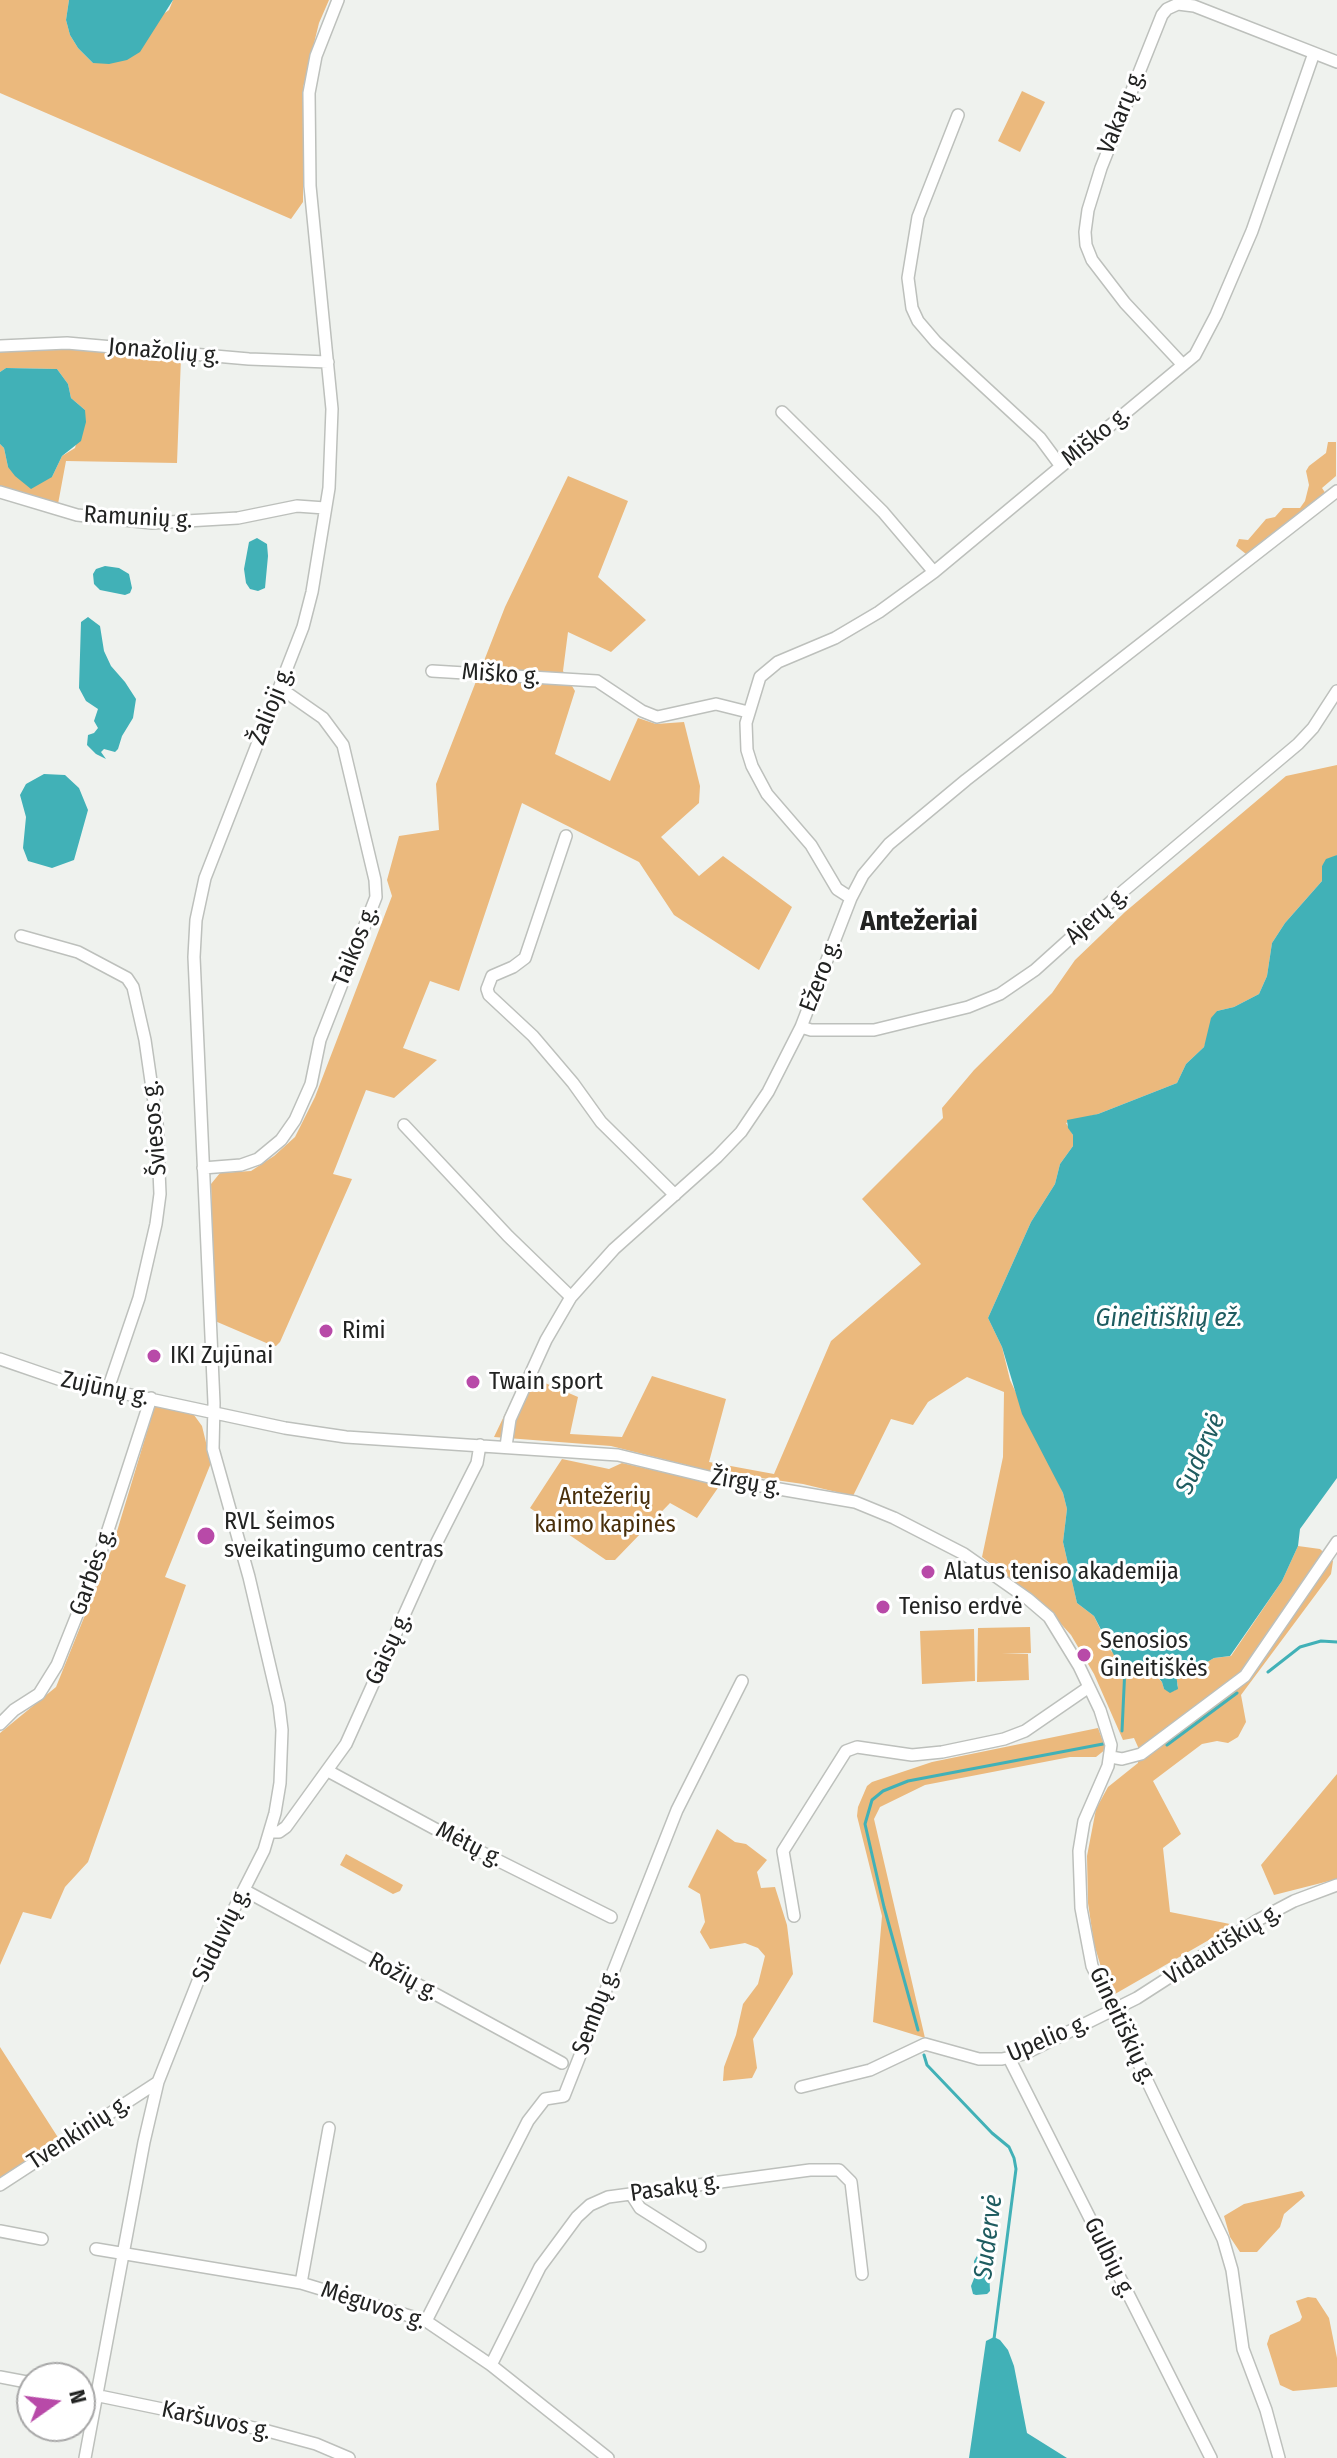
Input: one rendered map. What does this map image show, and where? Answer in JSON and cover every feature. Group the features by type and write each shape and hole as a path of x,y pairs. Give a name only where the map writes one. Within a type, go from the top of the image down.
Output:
{"street":[{"name":"Žalioji g.","path":"212,1412 194,957 198,908 205,878 228,815 303,627 312,592 325,508 333,446 328,362 310,186 309,93 316,56 338,0"},
{"name":"Vakarų g.","path":"1183,365 1125,303 1092,260 1086,245 1088,210 1101,168 1162,15 1178,4 1205,10 1337,62"},
{"name":"Miško g.","path":"851,898 837,889 811,845 758,781 745,735 755,689 767,669 835,638 879,612 934,572 1183,365 1202,345 1252,231 1314,53"},
{"path":"958,115 918,217 908,278 912,308 918,321 936,342 1040,438 1060,465"},
{"name":"Jonažolių g.","path":"0,346 67,343 249,359 328,362"},
{"path":"782,412 883,512 934,572"},
{"name":"Ežero g.","path":"506,1446 510,1419 546,1340 571,1297 614,1249 717,1157 749,1122 801,1027 851,898 863,875 889,844 913,822 1337,491"},
{"name":"Ramunių g.","path":"0,492 77,515 152,523 238,518 297,506 325,508"},
{"name":"Miško g.","path":"432,671 597,681 642,711 657,717 716,704 748,712"},
{"name":"Taikos g.","path":"203,1168 241,1165 258,1159 281,1140 295,1120 311,1084 320,1040 376,897 375,880 343,745 323,718 280,688"},
{"name":"Ajerų g.","path":"801,1027 811,1030 874,1030 968,1007 1000,994 1035,970 1115,898 1298,744 1313,728 1337,691"},
{"path":"566,836 525,958 492,976 487,989 489,995 533,1036 601,1122 675,1195"},
{"name":"Šviesos g.","path":"21,936 78,952 127,978 133,987 145,1040 157,1123 160,1194 139,1298 108,1389"},
{"path":"404,1125 508,1236 571,1297"},
{"name":"Zujūnų g.","path":"0,1359 45,1376 212,1412"},
{"name":"Garbės g.","path":"0,1724 14,1710 39,1694 57,1665 95,1570 151,1398"},
{"name":"Žirgų g.","path":"212,1412 346,1437 618,1455 709,1477 865,1505 964,1554 1028,1599 1055,1627 1089,1687 1107,1729 1111,1757"},
{"name":"Sūduvių g.","path":"85,2458 158,2082 200,1976 270,1832 282,1758 279,1705 249,1577 213,1449 212,1412"},
{"name":"Gaisų g.","path":"270,1832 279,1832 286,1827 346,1744 437,1542 477,1463 480,1445"},
{"path":"1111,1757 1122,1759 1141,1754 1245,1676 1337,1542"},
{"name":"Sembų g.","path":"426,2321 528,2121 545,2099 564,2096 677,1810 742,1681"},
{"path":"794,1916 783,1851 846,1751 857,1747 912,1755 1004,1739 1025,1731 1089,1687"},
{"name":"Gineitiškių g.","path":"1111,1757 1084,1821 1079,1872 1087,1948 1112,2011 1223,2239 1232,2270 1243,2349 1266,2410 1279,2458"},
{"name":"Mėtų g.","path":"328,1771 439,1831 611,1917"},
{"name":"Vidautiškių g.","path":"1112,2011 1177,1974 1258,1920 1294,1901 1337,1885"},
{"name":"Rožių g.","path":"244,1890 562,2063"},
{"name":"Upelio g.","path":"801,2087 870,2070 925,2044 979,2059 1009,2058 1024,2054 1112,2011"},
{"name":"Gulbių g.","path":"1009,2058 1211,2458"},
{"name":"Tvenkinių g.","path":"0,2185 158,2082"},
{"path":"301,2283 329,2128"},
{"name":"Pasakų g.","path":"491,2365 540,2267 577,2217 600,2199 810,2170 839,2170 851,2182 862,2274"},
{"path":"631,2194 640,2208 700,2246"},
{"path":"0,2231 42,2239"},
{"name":"Mėguvos g.","path":"96,2249 301,2283 426,2321 491,2365 608,2458"},
{"name":"Karšuvos g.","path":"97,2395 277,2434 316,2444 349,2458"}],"green space":[{"path":"0,0 69,0 66,20 70,35 93,63 169,10 173,0 329,0 319,23 303,88 303,202 291,219 0,93"},
{"path":"1022,91 1045,102 1020,152 998,141"},
{"path":"68,349 181,357 177,463 66,461 58,504 0,488 0,444 4,448 8,467 52,477 62,456 75,448 85,410 71,398 68,384 57,369 6,368 0,372 0,352"},
{"path":"1328,442 1336,442 1336,476 1322,488 1326,494 1250,555 1236,546 1239,539 1248,540 1266,519 1275,517 1283,508 1300,508 1309,485 1306,471 1326,453"},
{"path":"568,476 628,501 598,577 646,620 611,652 568,632 563,671 575,691 555,754 610,781 638,718 656,724 684,722 700,786 699,803 661,837 699,876 723,856 792,907 759,970 674,915 639,862 522,803 459,991 430,981 403,1048 437,1060 394,1098 366,1090 333,1174 352,1179 280,1342 276,1346 271,1345 215,1321 211,1184 220,1173 251,1171 295,1137 315,1097 392,896 387,880 399,836 439,830 436,784 505,607"},
{"path":"1337,765 1337,855 1322,866 1322,881 1285,923 1272,943 1267,976 1259,994 1234,1007 1217,1011 1204,1047 1186,1064 1177,1083 1066,1123 1073,1135 1073,1146 1060,1164 1055,1184 1031,1222 988,1318 1002,1347 1010,1380 1063,1493 1067,1509 1063,1542 1077,1603 1094,1616 1111,1651 1146,1677 1156,1676 1164,1689 1174,1691 1178,1686 1175,1673 1190,1672 1214,1658 1231,1656 1282,1581 1298,1546 1320,1549 1333,1561 1331,1574 1241,1695 1246,1722 1238,1737 1228,1743 1217,1741 1202,1744 1153,1781 1181,1834 1163,1848 1170,1912 1235,1925 1115,1994 1101,1967 1094,1944 1088,1903 1087,1856 1096,1809 1108,1787 1138,1763 1138,1747 1134,1738 1123,1740 1094,1674 1071,1635 1042,1603 982,1557 1003,1457 1004,1392 967,1377 928,1402 913,1425 891,1419 853,1496 803,1484 706,1470 611,1446 494,1437 524,1374 578,1397 570,1434 622,1437 652,1376 726,1399 709,1462 774,1474 831,1341 921,1264 862,1199 943,1118 942,1108 974,1070 1052,993 1075,960 1125,912 1286,776"},
{"path":"155,1405 194,1415 202,1426 211,1463 165,1577 186,1585 88,1862 65,1887 51,1919 23,1912 0,1965 0,1733 56,1687 112,1548"},
{"name":"Antežerių kaimo kapinės","path":"562,1459 609,1469 622,1463 720,1485 697,1518 670,1503 615,1560 606,1560 530,1508"},
{"path":"1030,1627 1031,1653 1002,1654 1028,1654 1029,1680 977,1682 978,1628"},
{"path":"974,1629 975,1681 922,1684 920,1631"},
{"path":"1098,1728 1106,1749 1096,1757 1070,1757 925,1785 880,1807 874,1819 925,2038 873,2022 882,1916 857,1816 867,1786 932,1762"},
{"path":"1337,1774 1337,1879 1274,1895 1261,1865"},
{"path":"717,1829 735,1842 746,1844 767,1860 757,1872 761,1888 775,1887 787,1925 793,1974 753,2039 757,2068 752,2078 723,2081 724,2067 743,2004 758,1984 765,1956 758,1948 745,1943 710,1949 700,1932 705,1922 700,1894 688,1887"},
{"path":"346,1854 403,1885 400,1891 393,1894 340,1865"},
{"path":"0,2047 59,2139 0,2179"},
{"path":"1302,2191 1305,2196 1284,2214 1280,2227 1257,2252 1240,2252 1230,2237 1224,2216 1244,2204"},
{"path":"1316,2298 1329,2318 1337,2358 1337,2387 1293,2391 1280,2385 1267,2344 1270,2335 1300,2321 1302,2317 1296,2301"}],"water":[{"path":"69,0 173,0 140,52 127,60 109,64 93,63 78,48 66,20"},
{"path":"6,368 57,369 68,384 71,398 85,410 86,422 81,441 62,456 52,477 31,489 8,467 4,448 0,444 0,372"},
{"path":"257,538 267,544 268,556 265,588 258,591 250,589 246,583 244,569 249,542"},
{"path":"105,566 119,568 129,574 130,593 125,595 100,590 94,584 96,569"},
{"path":"88,617 100,626 104,651 111,666 136,699 133,718 118,749 115,752 104,749 101,752 106,759 87,745 88,735 98,728 94,721 98,709 86,701 79,688 81,622"},
{"path":"44,774 65,775 79,788 88,810 74,860 52,868 28,861 23,848 26,817 20,795 26,784"},
{"name":"Gineitiškių ež.","path":"1337,855 1337,1478 1300,1529 1298,1546 1282,1581 1230,1656 1214,1658 1190,1672 1176,1673 1178,1689 1170,1693 1157,1676 1139,1676 1117,1661 1094,1616 1077,1603 1063,1542 1067,1509 1063,1493 1022,1414 1002,1347 988,1318 1031,1222 1055,1184 1060,1164 1073,1146 1073,1135 1067,1120 1098,1114 1177,1083 1186,1064 1204,1047 1211,1018 1217,1011 1234,1007 1259,994 1267,976 1272,943 1285,923 1322,881 1322,866 1326,859"},
{"path":"988,2247 991,2252 990,2291 976,2295 971,2286 975,2276 974,2261 981,2249"},
{"path":"994,2337 1008,2350 1014,2366 1027,2433 1067,2458 969,2458 986,2341"}],"waterway":[{"path":"1268,1672 1300,1647 1321,1641 1337,1642"},
{"name":"Sudervė","path":"1122,1731 1125,1667"},
{"path":"1167,1745 1237,1693"},
{"name":"Sudervė","path":"918,2030 865,1824 872,1800 883,1791 908,1781 1103,1744"},
{"name":"Sudervė","path":"924,2055 927,2065 1009,2147 1014,2158 1016,2169 994,2339"}],"place":[{"name":"Rimi","path":"326,1331"},
{"name":"IKI Zujūnai","path":"154,1356"},
{"name":"Twain sport","path":"473,1382"},
{"name":"RVL šeimos sveikatingumo centras","path":"206,1536"},
{"name":"Alatus teniso akademija","path":"928,1572"},
{"name":"Teniso erdvė","path":"883,1607"},
{"name":"Senosios Gineitiškės","path":"1084,1655"}],"district":[{"name":"Antežeriai","path":"919,922"}]}
